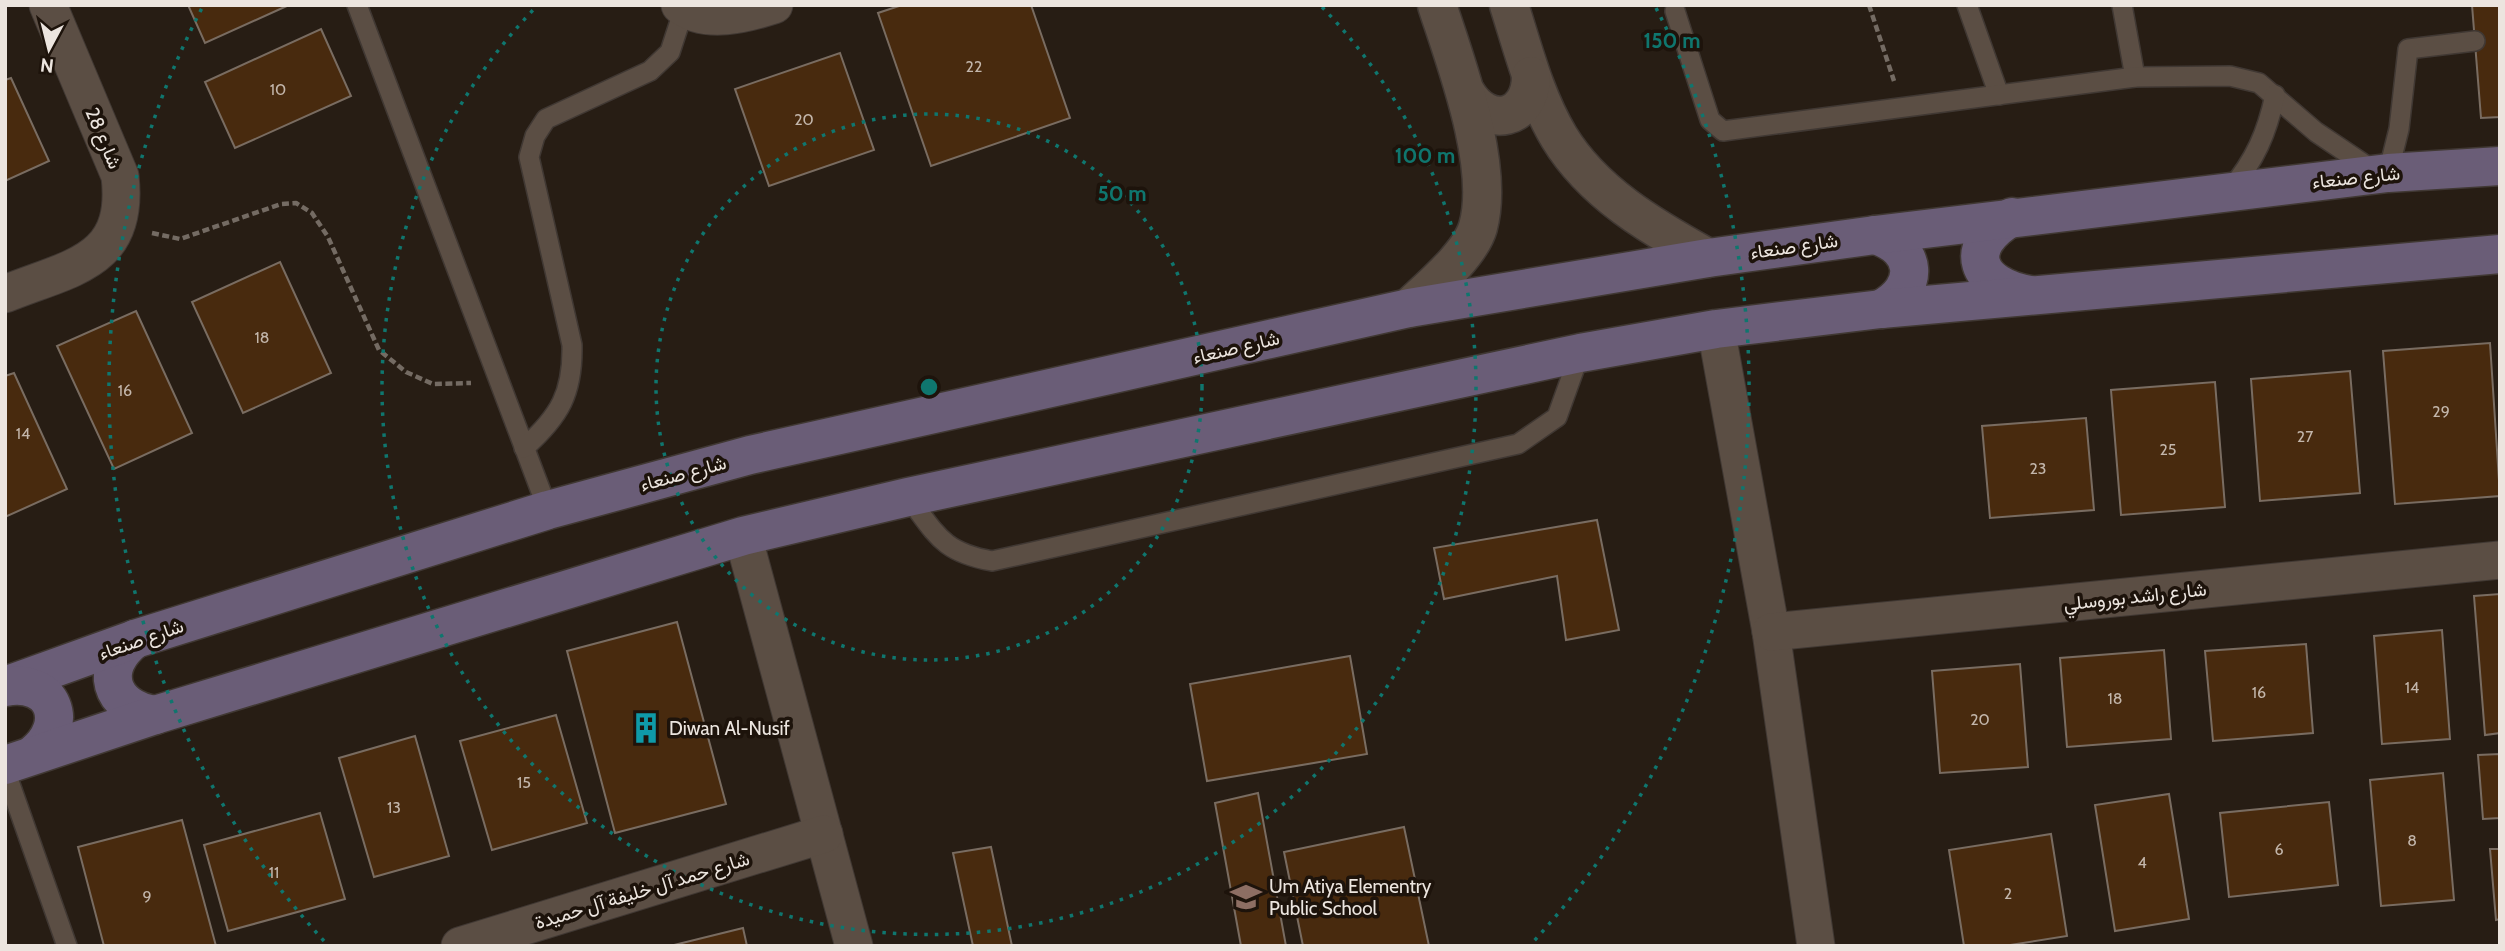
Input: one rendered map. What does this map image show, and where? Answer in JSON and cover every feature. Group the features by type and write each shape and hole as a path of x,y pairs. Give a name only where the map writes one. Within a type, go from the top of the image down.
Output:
{"main road":[{"name":"شارع صنعاء","path":"5,687 135,639 548,510 750,454 1409,308 1708,258 2012,217 2383,174 2500,166"},
{"path":"2012,217 1990,230 1980,253 1986,276 2005,290 2032,295"},
{"path":"1875,235 1891,240 1904,252 1910,269 1907,286 1897,301 1881,309"},
{"path":"15,763 155,715 743,536 908,497 1580,353 1716,329 1881,309 2500,254"},
{"path":"135,639 121,650 113,666 113,685 121,701 136,712 155,715"},
{"path":"5,687 22,684 40,691 52,706 55,724 48,742 15,763"}],"street":[{"name":"شارع 28","path":"5,294 97,256 113,238 122,198 120,176 48,5"},
{"path":"682,7 712,17 754,12 774,5"},
{"path":"1409,308 1450,271 1478,228 1481,182 1466,93 1437,5"},
{"path":"1509,5 1531,76 1559,137 1604,191 1654,228 1708,258"},
{"path":"1466,93 1473,105 1485,114 1499,117 1513,113 1525,104 1531,90 1531,76"},
{"path":"1716,329 1771,632 1816,946"},
{"path":"743,536 855,946"},
{"name":"شارع راشد بوروسلي","path":"1771,632 2500,560"},
{"name":"شارع حمد آل خليفة آل حميدة","path":"460,946 824,834"}],"lane":[{"path":"357,5 548,510"},
{"path":"1967,5 1999,95"},
{"path":"2122,5 2135,77"},
{"path":"524,447 550,424 573,377 572,345 529,157 535,135 547,119 650,71 670,52 682,7"},
{"path":"1675,10 1710,120 1723,131 2135,77 2230,76 2259,83 2316,132 2383,174 2399,129 2408,49 2475,41"},
{"path":"2229,191 2257,152 2268,130 2275,95"},
{"path":"908,497 945,545 965,556 992,561 1518,444 1557,417 1580,353"},
{"path":"15,763 67,946"}],"path":[{"path":"1869,5 1903,108"},
{"path":"119,218 158,236 180,239 281,205 296,203 312,213 328,237 379,350 406,372 433,384 463,386 497,376"}],"building":[{"path":"188,5 289,5 205,43"},
{"path":"902,5 1031,5 1070,118 931,166 878,13"},
{"path":"2472,5 2500,5 2500,117 2481,118"},
{"path":"321,29 351,96 235,148 205,82"},
{"path":"840,53 874,150 769,186 735,89"},
{"path":"11,78 49,161 5,181 5,80"},
{"path":"280,262 331,373 243,413 192,302"},
{"path":"136,311 192,433 114,469 57,346"},
{"path":"2490,343 2500,496 2395,504 2383,351"},
{"path":"2350,371 2360,493 2260,501 2251,379"},
{"path":"14,373 67,489 5,517 5,376"},
{"path":"2215,382 2225,507 2121,515 2111,390"},
{"path":"2086,418 2094,510 1990,518 1982,426"},
{"path":"1597,520 1619,630 1566,640 1557,576 1444,599 1434,548"},
{"path":"2500,594 2500,733 2485,735 2474,596"},
{"name":"Diwan Al-Nusif","path":"677,622 726,804 615,833 567,651"},
{"path":"2442,630 2450,739 2382,744 2374,636"},
{"path":"2306,644 2313,733 2213,741 2205,651"},
{"path":"2164,650 2171,739 2067,747 2060,658"},
{"path":"1350,656 1367,754 1207,781 1190,684"},
{"path":"2020,664 2028,767 1940,773 1932,671"},
{"path":"556,715 587,823 492,850 460,741"},
{"path":"415,736 449,856 374,877 339,758"},
{"path":"2500,754 2500,818 2483,819 2478,755"},
{"path":"2443,773 2454,900 2381,906 2370,780"},
{"path":"1258,793 1286,946 1241,946 1215,803"},
{"path":"2169,794 2189,919 2115,931 2095,805"},
{"path":"2329,802 2338,885 2229,897 2220,813"},
{"path":"320,813 345,899 228,931 204,845"},
{"path":"182,820 216,946 104,946 78,847"},
{"path":"1404,827 1429,946 1303,946 1284,852"},
{"path":"2051,834 2067,936 2004,946 1964,946 1949,850"},
{"path":"991,847 1012,946 973,946 953,853"},
{"path":"2490,849 2500,849 2500,919 2496,920"},
{"path":"743,928 747,946 670,946"}],"place":[{"name":"Diwan Al-Nusif","path":"646,728"},
{"name":"Um Atiya Elementry Public School","path":"1246,897"}]}
